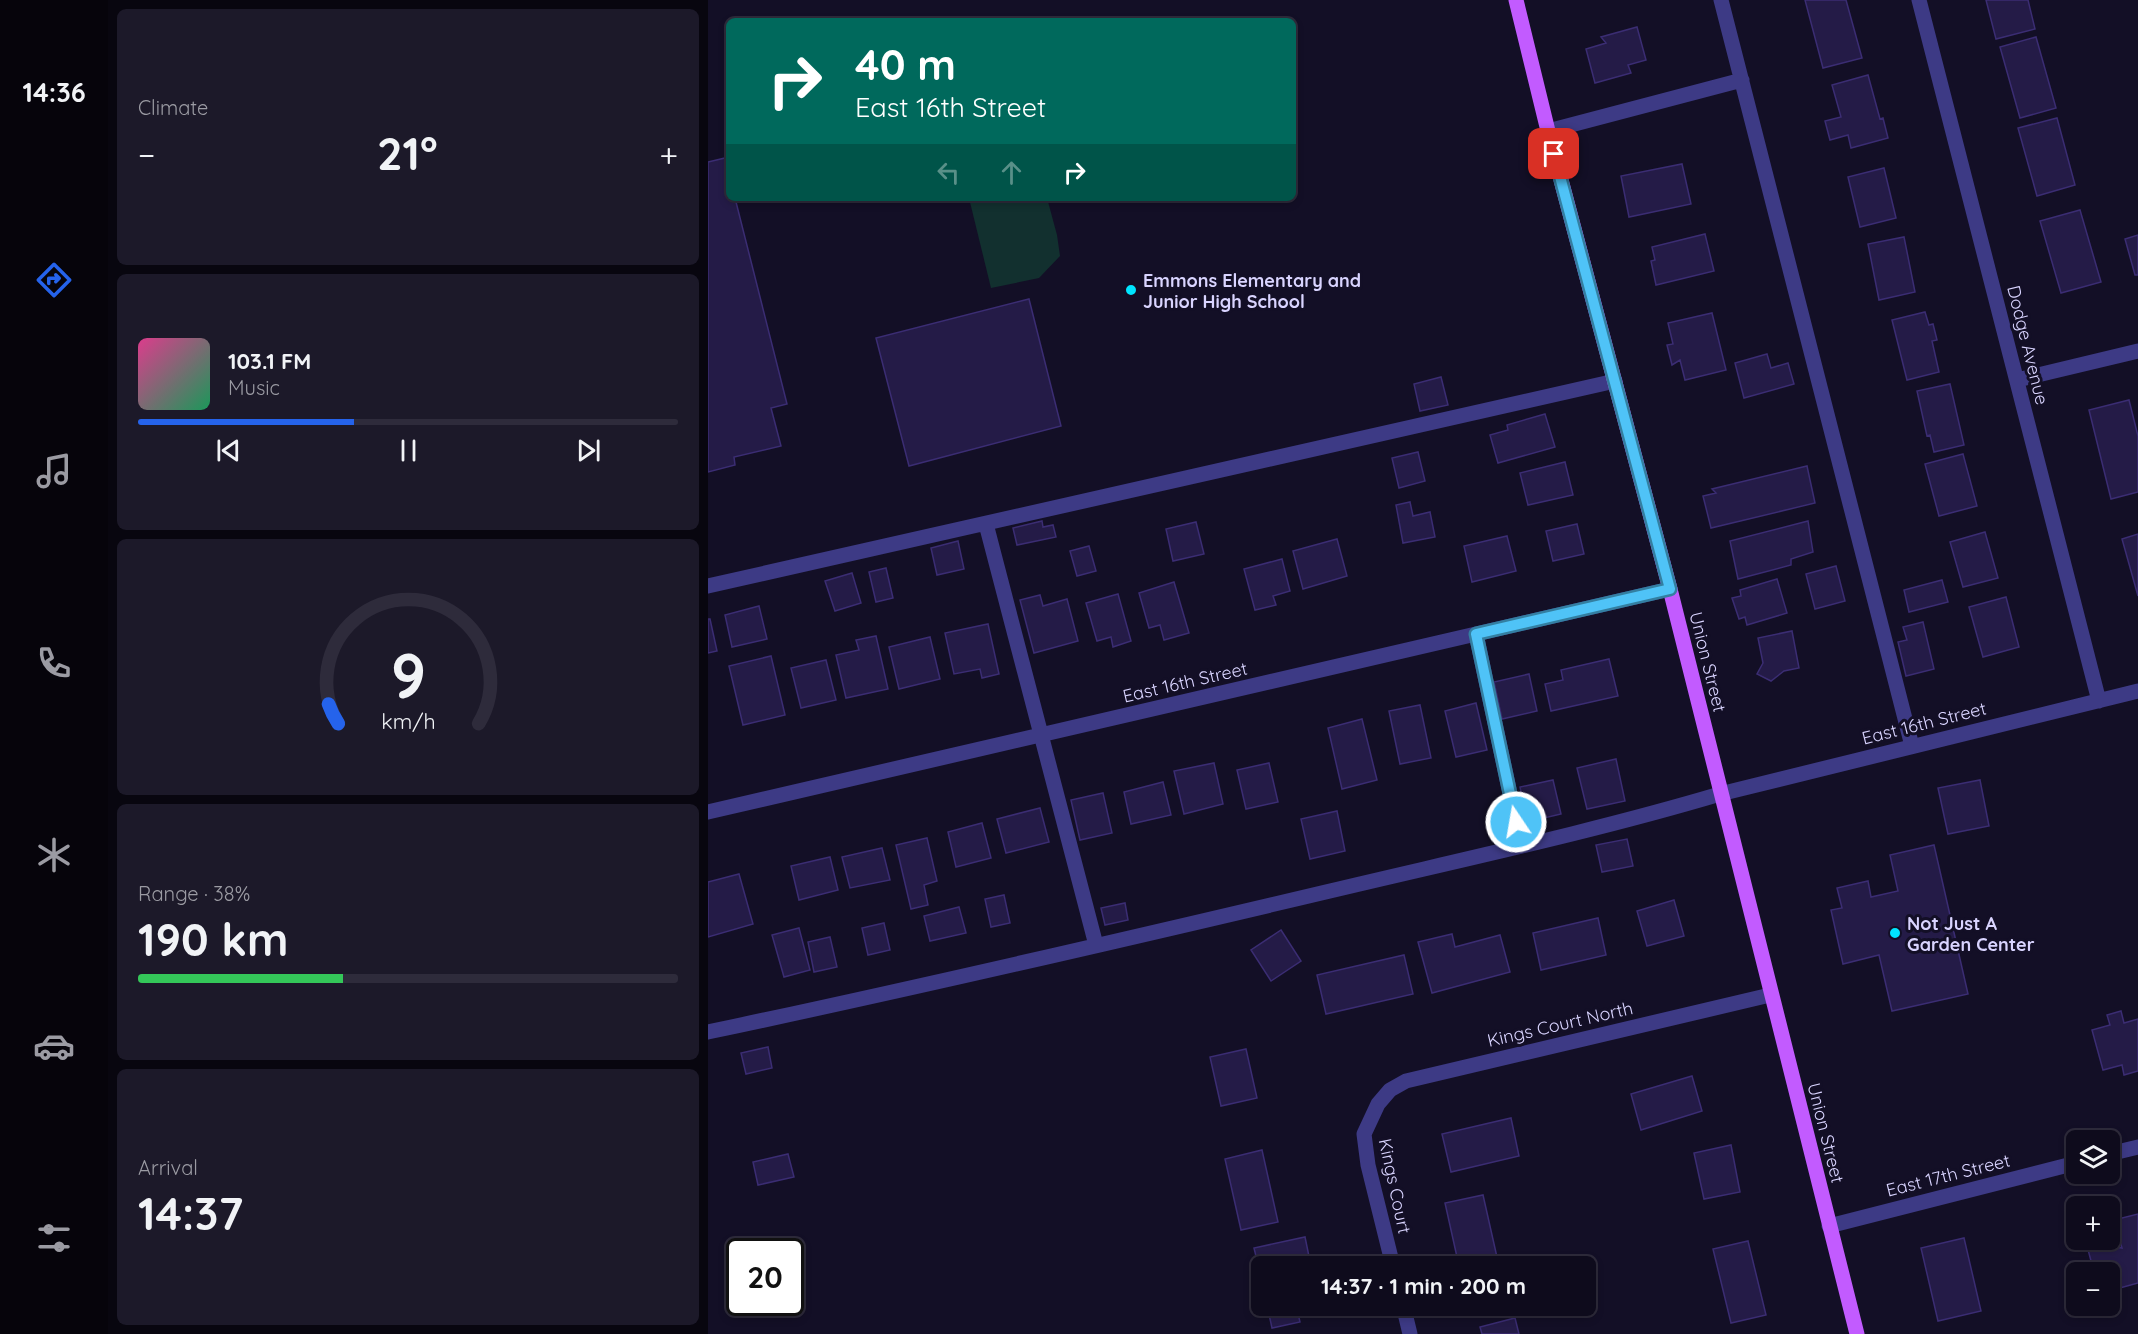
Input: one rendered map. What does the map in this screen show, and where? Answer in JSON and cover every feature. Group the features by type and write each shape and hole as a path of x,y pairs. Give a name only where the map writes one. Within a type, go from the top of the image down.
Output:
{"main road":[{"name":"Union Street","path":"1516,0 1548,131 1670,589 1770,995 1857,1334"}],"street":[{"path":"1721,0 1912,746"},
{"name":"Dodge Avenue","path":"1919,0 2099,701"},
{"path":"1548,131 1742,80"},
{"path":"2017,380 2138,351"},
{"path":"708,586 1616,381"},
{"path":"986,524 1096,945"},
{"name":"East 16th Street","path":"708,812 1670,589"},
{"path":"1476,634 1521,845"},
{"name":"East 16th Street","path":"708,1032 1096,945 1521,845 2138,691"},
{"name":"Kings Court North","path":"1373,1115 1378,1104 1390,1090 1406,1081 1770,995"},
{"name":"Kings Court","path":"1373,1115 1364,1134 1368,1165 1391,1256"},
{"path":"2120,1151 2138,1147"},
{"name":"East 17th Street","path":"1829,1226 2066,1165"},
{"path":"1406,1316 1410,1334"}],"green space":[{"path":"970,201 1048,201 1060,256 1039,278 991,288"}],"building":[{"path":"1805,0 1846,0 1862,58 1823,68"},
{"path":"1986,0 2028,0 2035,29 1996,39"},
{"path":"1637,27 1646,60 1628,65 1631,73 1595,83 1586,49 1606,43 1601,37"},
{"path":"2036,37 2056,108 2020,118 2000,47"},
{"path":"1868,75 1880,119 1883,118 1888,138 1851,148 1848,135 1830,140 1825,121 1841,117 1832,85"},
{"path":"2057,118 2075,185 2037,196 2018,128"},
{"path":"725,158 726,201 736,201 787,404 771,408 781,446 734,457 735,465 708,472 708,162"},
{"path":"1682,164 1691,204 1629,217 1621,176"},
{"path":"1884,168 1896,218 1860,227 1848,177"},
{"path":"2080,210 2101,282 2061,293 2040,221"},
{"path":"1705,234 1714,271 1656,285 1651,261 1655,260 1652,247"},
{"path":"2138,235 2138,275 2135,275 2125,239"},
{"path":"1904,237 1915,292 1879,300 1868,244"},
{"path":"1029,299 1061,426 909,466 876,338"},
{"path":"1925,312 1929,325 1933,324 1937,340 1932,341 1939,372 1907,380 1892,320"},
{"path":"1712,313 1726,370 1685,380 1680,360 1672,365 1667,345 1673,344 1668,323"},
{"path":"1767,354 1771,368 1788,363 1794,384 1744,398 1735,363"},
{"path":"1441,377 1448,405 1420,411 1414,384"},
{"path":"1950,384 1964,445 1934,452 1930,435 1927,436 1917,391"},
{"path":"2129,400 2138,436 2138,492 2111,499 2089,410"},
{"path":"1545,414 1555,447 1498,463 1490,435 1508,430 1507,425"},
{"path":"1418,452 1425,481 1399,488 1392,458"},
{"path":"1963,454 1977,506 1939,516 1925,464"},
{"path":"1565,462 1573,495 1528,505 1520,473"},
{"path":"1807,466 1815,503 1711,528 1703,496 1716,493 1712,489"},
{"path":"1410,502 1413,516 1430,512 1435,537 1403,543 1396,505"},
{"path":"1042,521 1043,527 1053,525 1056,537 1017,545 1013,528"},
{"path":"1808,521 1813,552 1791,559 1791,565 1738,579 1730,541"},
{"path":"1196,522 1204,554 1173,561 1166,529"},
{"path":"1577,524 1584,554 1553,561 1546,531"},
{"path":"1985,532 1998,578 1963,587 1950,542"},
{"path":"2138,534 2138,596 2122,539"},
{"path":"1507,536 1516,571 1472,582 1464,546"},
{"path":"1337,539 1347,576 1303,589 1293,551"},
{"path":"958,541 964,569 937,575 931,548"},
{"path":"1089,546 1096,571 1077,576 1070,551"},
{"path":"1282,559 1290,591 1273,596 1276,605 1255,610 1244,569"},
{"path":"1836,566 1845,601 1815,609 1806,574"},
{"path":"886,568 893,598 876,602 869,572"},
{"path":"852,573 861,603 835,611 825,581"},
{"path":"1777,579 1787,613 1747,625 1745,617 1739,619 1732,598 1741,596 1740,590"},
{"path":"1942,580 1948,602 1909,612 1904,590"},
{"path":"1174,582 1189,633 1164,640 1160,625 1149,628 1139,593"},
{"path":"1118,594 1131,641 1113,647 1111,637 1097,641 1086,603"},
{"path":"1040,595 1043,606 1067,599 1078,641 1034,653 1020,600"},
{"path":"2006,597 2019,647 1983,657 1969,607"},
{"path":"759,606 767,639 732,647 725,615"},
{"path":"708,619 710,619 717,651 708,653"},
{"path":"1923,622 1934,669 1906,676 1898,642 1907,640 1903,627"},
{"path":"988,624 999,674 982,678 980,669 954,674 945,633"},
{"path":"1792,631 1799,668 1784,671 1771,681 1757,674 1763,663 1758,638"},
{"path":"876,636 888,689 846,698 836,655 859,650 856,640"},
{"path":"930,637 940,679 899,689 889,647"},
{"path":"771,656 785,715 743,725 729,666"},
{"path":"1609,659 1618,696 1551,711 1545,684 1563,680 1561,670"},
{"path":"826,660 836,700 801,708 791,668"},
{"path":"1529,674 1537,711 1502,719 1494,682"},
{"path":"1476,703 1487,750 1456,757 1445,711"},
{"path":"1420,705 1431,758 1400,764 1389,711"},
{"path":"1362,719 1377,780 1342,789 1328,728"},
{"path":"1616,759 1625,801 1587,809 1577,768"},
{"path":"1214,763 1223,804 1184,814 1174,771"},
{"path":"1269,763 1278,802 1246,809 1237,770"},
{"path":"1553,780 1561,814 1527,822 1520,787"},
{"path":"1980,780 1989,826 1948,834 1938,788"},
{"path":"1163,782 1171,815 1131,824 1124,792"},
{"path":"1103,793 1112,833 1080,840 1071,800"},
{"path":"1040,808 1049,842 1006,853 997,819"},
{"path":"1337,811 1345,851 1310,859 1301,819"},
{"path":"982,823 991,858 956,867 948,832"},
{"path":"927,838 937,881 924,885 928,905 911,909 896,845"},
{"path":"1627,839 1633,866 1602,872 1596,845"},
{"name":"Not Just A Garden Center","path":"1934,845 1968,994 1892,1011 1879,955 1843,964 1831,910 1842,908 1837,888 1868,881 1871,897 1898,891 1890,855"},
{"path":"882,848 890,880 850,888 842,857"},
{"path":"830,857 838,890 799,900 791,866"},
{"path":"739,874 753,924 708,937 708,882"},
{"path":"1004,895 1010,923 991,927 985,899"},
{"path":"1674,900 1684,936 1647,946 1637,911"},
{"path":"1125,903 1128,920 1105,925 1101,908"},
{"path":"959,907 966,933 930,941 924,916"},
{"path":"1598,918 1606,955 1541,970 1533,933"},
{"path":"884,923 890,950 868,955 862,928"},
{"path":"799,928 810,970 784,977 772,935"},
{"path":"1281,930 1301,961 1271,981 1251,950"},
{"path":"1452,934 1455,947 1500,935 1510,972 1432,993 1418,942"},
{"path":"830,937 837,967 814,972 808,942"},
{"path":"1404,955 1413,994 1326,1014 1317,975"},
{"path":"2121,1011 2124,1023 2138,1019 2138,1071 2124,1075 2122,1065 2103,1070 2092,1030 2110,1025 2107,1015"},
{"path":"768,1047 772,1068 746,1074 741,1053"},
{"path":"1246,1049 1257,1098 1221,1106 1210,1057"},
{"path":"1692,1076 1702,1111 1641,1130 1631,1094"},
{"path":"1511,1118 1519,1156 1451,1172 1442,1134"},
{"path":"1731,1145 1740,1192 1704,1199 1694,1153"},
{"path":"1262,1150 1278,1222 1241,1230 1225,1159"},
{"path":"788,1154 794,1177 758,1185 753,1162"},
{"path":"1483,1195 1497,1256 1457,1256 1445,1203"},
{"path":"2138,1214 2138,1283 2120,1288 2120,1262 2091,1262 2088,1250 2120,1250 2122,1248 2120,1218"},
{"path":"1305,1237 1309,1256 1256,1256 1254,1248"},
{"path":"1964,1238 1981,1311 1938,1321 1921,1248"},
{"path":"1748,1241 1766,1315 1731,1323 1713,1249"},
{"path":"1269,1316 1299,1316 1300,1322 1272,1328"},
{"path":"1515,1318 1519,1334 1482,1334 1480,1327"}],"place":[{"name":"Emmons Elementary and Junior High School","path":"1131,290"},
{"name":"Not Just A Garden Center","path":"1895,933"}],"route":[{"path":"1516,822 1476,634 1670,589 1554,154"}]}
